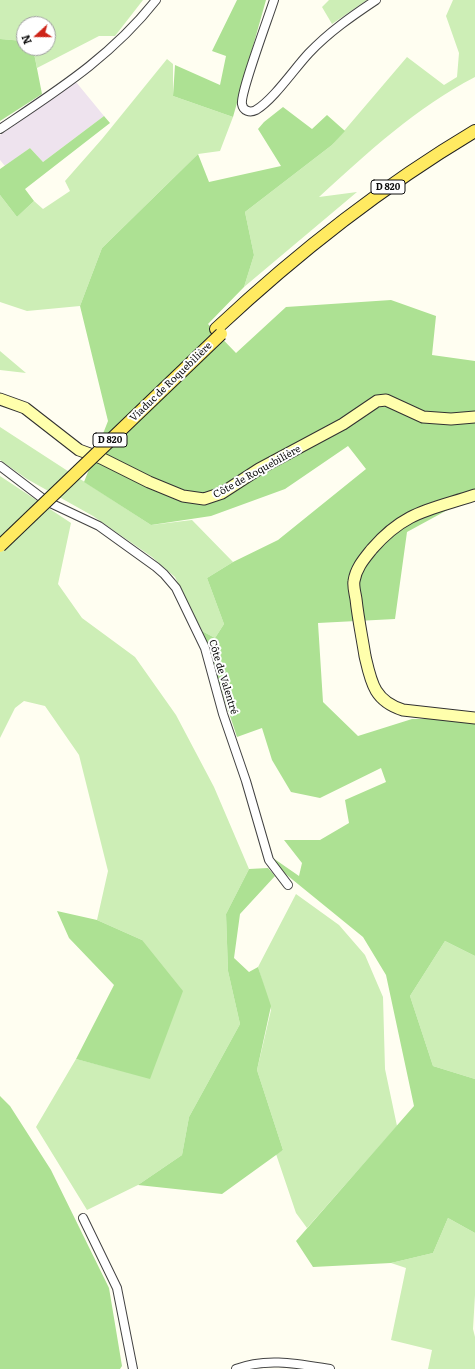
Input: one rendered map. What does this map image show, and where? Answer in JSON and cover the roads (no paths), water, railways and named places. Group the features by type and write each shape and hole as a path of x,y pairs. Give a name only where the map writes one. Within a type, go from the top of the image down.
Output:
{"main road":[{"name":"D 820","path":"218,331 307,250 389,186 475,131"},
{"name":"Viaduc de Roquebilière","path":"0,536 218,331"},
{"name":"Viaduc de Roquebilière","path":"0,546 218,331"}],"street":[{"path":"0,129 82,73 112,49 140,20 156,0"},
{"path":"274,0 244,93 242,104 244,110 248,112 254,111 264,104 309,53 327,36 376,0"},
{"name":"Côte de Roquebilière","path":"0,399 25,408 79,450 101,458 149,482 183,496 204,499 222,493 259,469 343,424 377,400 386,400 423,417 451,419 475,417"},
{"name":"Côte de Valentré","path":"0,466 46,500 99,526 156,567 176,588 205,648 223,714 246,781 269,860 288,885"},
{"path":"475,494 421,512 404,520 386,534 360,564 354,581 358,619 370,677 375,691 391,706 403,710 475,718"},
{"path":"83,1218 117,1288 133,1369"},
{"path":"236,1369 257,1363 288,1363 330,1369"}]}
